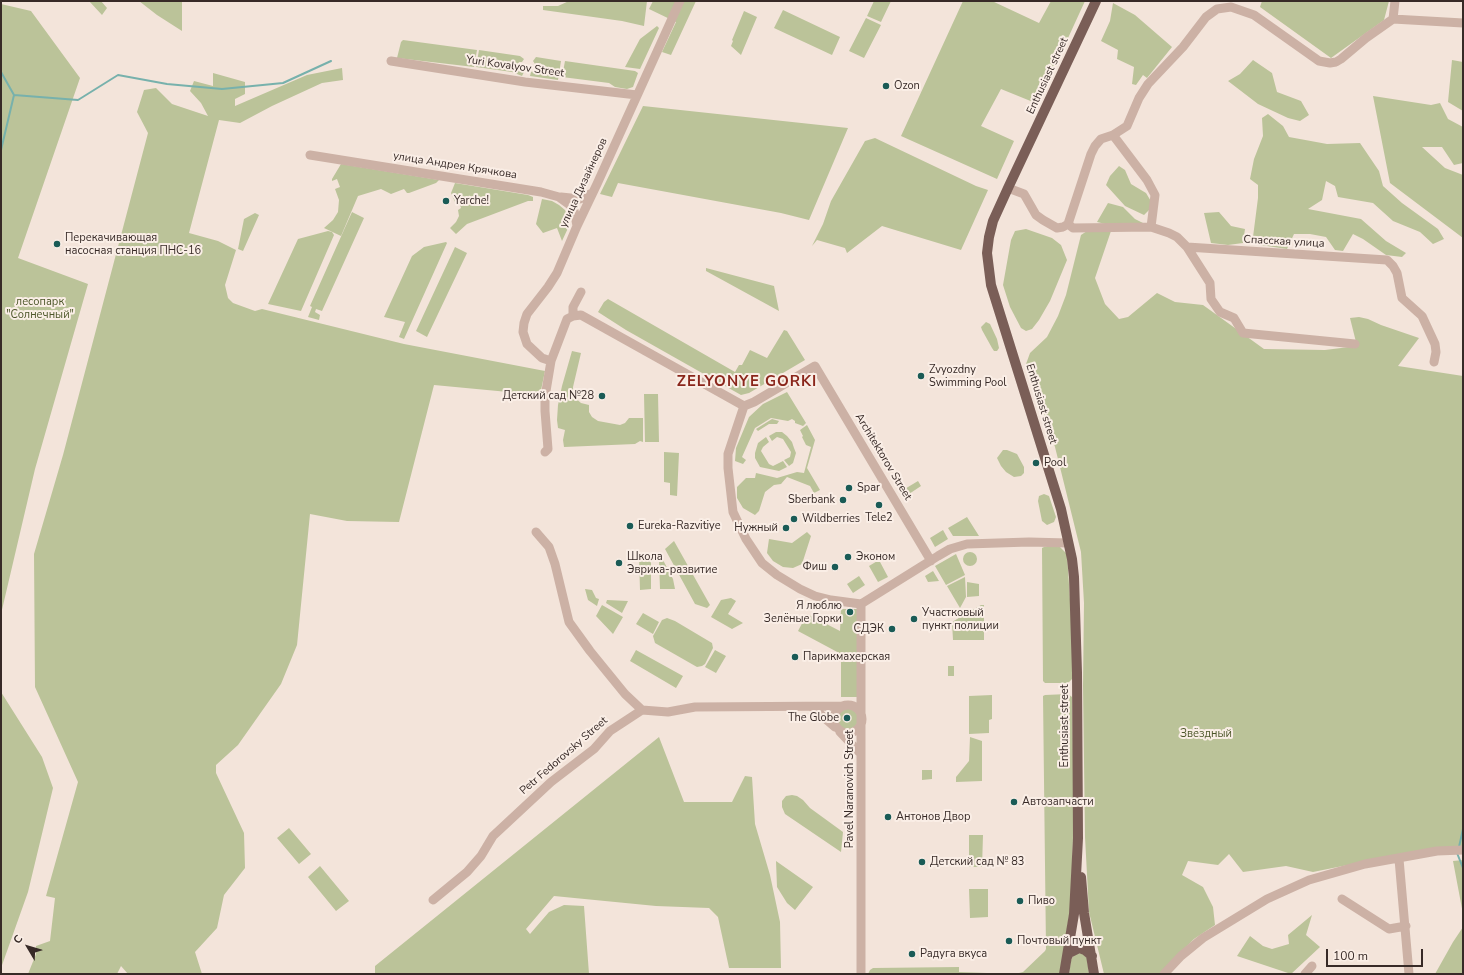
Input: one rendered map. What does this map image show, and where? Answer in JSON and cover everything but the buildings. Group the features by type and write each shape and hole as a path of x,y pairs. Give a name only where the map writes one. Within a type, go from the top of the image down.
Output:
{"main road":[{"name":"Enthusiast street","path":"1078,838 1076,596 1072,559 1061,509 989,275 987,253 989,237 994,221 1008,188 1096,1"},
{"path":"1078,838 1084,913 1094,974"},
{"path":"1064,972 1074,914 1078,838"},
{"path":"1067,957 1069,953 1079,948 1085,950 1092,956"}],"street":[{"name":"улица Дизайнеров","path":"551,361 542,358 527,344 523,332 527,314 552,282 576,226 680,1"},
{"path":"1393,19 1395,1"},
{"path":"1008,188 1024,194 1036,215 1043,220 1057,228 1068,224 1095,146 1101,139 1113,135 1127,126 1139,98 1148,84 1183,47 1206,17 1217,9 1231,7 1254,14 1319,61 1324,63 1336,62 1341,59 1366,38 1393,19 1463,23"},
{"name":"Yuri Kovalyov Street","path":"391,61 525,82 637,95"},
{"path":"1113,135 1147,180 1155,195 1150,227"},
{"name":"улица Андрея Крячкова","path":"310,155 541,192 559,197 566,201 574,210 576,226"},
{"path":"559,197 580,199 592,193"},
{"path":"1068,224 1074,228 1150,227 1165,231 1177,237 1187,247 1210,283 1211,299 1220,312 1234,318 1243,333 1355,344"},
{"name":"Спасская улица","path":"1187,247 1387,260 1397,273 1402,298 1422,316 1435,344 1436,352 1434,362"},
{"path":"573,316 573,307 581,292"},
{"path":"545,452 548,449 545,397 551,361 567,319 573,316 581,315 744,406 728,454 728,468 733,512 746,538 762,563 777,575 800,589 832,600 861,604 950,549 967,544 1029,542 1068,543"},
{"name":"Architektorov Street","path":"744,406 754,402 815,366 931,561"},
{"path":"536,532 549,548 555,564 569,622 620,688 642,710 668,712 695,706 857,706"},
{"name":"Pavel Naranovich Street","path":"861,604 857,706 862,719 862,974"},
{"path":"843,706 837,709 834,714 833,721 837,729 846,734 853,733 860,726 862,719"},
{"path":"812,707 837,729 861,754"},
{"name":"Petr Fedorovsky Street","path":"433,900 467,872 481,856 493,836 551,782 594,749 610,731 642,710"},
{"path":"1164,974 1181,956 1203,938 1268,899 1309,880 1365,864 1437,851 1463,850"},
{"path":"1399,859 1409,974"},
{"path":"1342,899 1389,929 1406,926"},
{"path":"1305,974 1312,966"}],"green space":[{"path":"89,1 101,1 107,8 102,15"},
{"path":"139,1 182,1 182,31 157,15"},
{"path":"569,1 647,1 644,26 622,21 543,10 543,6 558,6"},
{"path":"653,1 696,1 671,55 662,52 676,22 649,9"},
{"path":"874,1 891,1 881,22 867,16"},
{"path":"963,1 992,1 1039,23 1051,1 1085,1 1041,97 1033,102 1001,89 981,126 1014,141 997,179 901,136"},
{"path":"1262,1 1389,1 1384,20 1331,58 1260,7"},
{"path":"1113,3 1135,15 1172,47 1147,78 1143,75 1136,85 1132,84 1134,67 1117,59 1118,50 1101,41 1110,21"},
{"name":"лесопарк \"Солнечный\"","path":"1,4 31,11 80,78 18,258 88,284 35,469 1,614"},
{"path":"783,10 840,37 832,55 774,28"},
{"path":"744,11 757,17 741,55 731,46"},
{"path":"866,18 881,25 864,58 849,51"},
{"path":"657,26 659,28 640,69 625,67 640,39"},
{"path":"403,40 477,50 474,67 397,58 401,42"},
{"path":"479,50 520,56 524,59 522,62 519,62 518,68 524,72 522,76 512,72 476,67"},
{"path":"536,57 561,61 558,80 530,76 531,72 536,70 537,65 533,61"},
{"path":"1253,60 1272,73 1277,92 1301,101 1309,115 1300,121 1288,118 1258,104 1228,81 1240,74"},
{"path":"1452,60 1463,62 1463,111 1448,102"},
{"path":"565,61 635,71 638,73 633,87 627,89 615,87 609,83 562,77"},
{"path":"342,68 343,80 322,83 272,106 240,123 219,120 189,233 218,241 236,250 225,285 228,298 233,303 255,311 262,309 404,344 545,371 540,395 434,385 399,522 347,521 310,514 297,645 281,684 238,745 216,765 216,773 244,833 245,868 224,895 217,928 195,952 202,974 128,974 121,966 117,974 28,974 36,954 36,946 50,941 55,898 46,896 78,782 35,687 34,554 63,455 148,133 137,112 144,90 156,88 172,104 208,116 201,103 190,91 194,81 213,86 213,73 245,82 245,94 235,99 235,106 307,75"},
{"path":"1373,96 1431,105 1440,103 1448,119 1463,127 1463,163 1454,165 1442,147 1422,147 1445,168 1463,175 1463,238 1390,183"},
{"path":"643,106 848,128 809,220 781,213 618,183 612,197 600,194"},
{"path":"1268,114 1283,126 1289,137 1327,144 1360,143 1379,171 1383,186 1402,203 1438,229 1444,239 1433,244 1420,232 1393,221 1373,203 1338,197 1335,186 1326,181 1322,200 1308,209 1361,219 1386,241 1406,253 1402,257 1386,255 1353,234 1343,251 1335,250 1326,237 1310,234 1294,234 1287,249 1254,244 1253,237 1258,198 1258,185 1250,179 1254,159 1263,136 1262,118"},
{"path":"875,138 976,186 988,190 961,250 882,226 847,253 845,248 817,240 812,246 823,224 831,201 865,141"},
{"path":"341,164 439,180 436,183 409,193 407,193 404,189 391,194 381,189 358,196 341,236 324,228 333,220 338,212 339,200 335,189 340,187 337,179 332,181 332,179"},
{"path":"1119,166 1125,170 1131,184 1146,193 1152,203 1150,209 1144,215 1125,206 1106,185 1110,176"},
{"path":"455,183 528,195 533,197 533,201 528,201 467,224 456,234 450,228 456,222 459,216 458,210 461,208 459,202 455,202 451,193"},
{"path":"542,199 552,201 565,210 569,226 562,241 557,228 543,233 536,224"},
{"path":"1108,203 1123,207 1135,219 1145,224 1114,226 1097,222"},
{"path":"352,212 364,218 322,311 316,309 315,312 320,315 319,320 308,317 312,307 310,306"},
{"path":"1219,212 1231,226 1245,229 1243,243 1228,245 1211,243 1204,213"},
{"path":"255,213 259,215 243,251 238,249 244,219"},
{"path":"1026,229 1052,238 1061,245 1067,260 1050,301 1032,329 1026,331 1021,328 1010,307 1003,285 1011,240 1015,231"},
{"path":"328,231 332,232 334,235 301,311 268,304 298,239"},
{"name":"Звёздный","path":"1087,231 1111,231 1095,278 1105,304 1119,319 1128,317 1157,293 1175,302 1203,305 1264,349 1325,350 1357,346 1350,318 1359,317 1419,338 1398,366 1463,376 1463,846 1422,850 1313,872 1286,866 1243,872 1229,854 1218,865 1188,861 1182,875 1203,887 1213,907 1215,925 1194,939 1159,974 1104,974 1089,912 1085,837 1083,686 1084,603 1081,552 1055,447 1026,364 1030,353 1047,337 1058,316 1066,295 1081,235"},
{"path":"447,243 404,339 399,337 405,322 384,317 412,256 424,247"},
{"path":"455,247 467,253 427,337 416,331"},
{"path":"706,268 774,286 779,311 706,271"},
{"path":"608,299 735,372 739,365 742,365 750,350 767,358 784,330 787,331 805,360 749,393 741,395 626,330 598,312 604,302"},
{"path":"986,322 990,324 997,339 999,348 997,351 994,351 982,330 981,327"},
{"path":"572,351 581,353 573,387 573,396 581,403 589,405 589,412 592,417 598,421 620,425 625,423 629,418 643,418 643,442 640,441 635,444 564,447 563,440 565,430 558,428 558,405"},
{"path":"787,392 806,423 803,426 795,423 792,419 788,421 771,418 755,428 742,457 746,460 743,464 735,461 736,448 749,417 763,404"},
{"path":"644,394 658,394 659,442 645,442"},
{"path":"772,419 779,421 777,424 769,424 758,431 756,429"},
{"path":"807,425 815,440 807,468 820,490 814,493 810,486 787,477 781,484 774,485 765,492 759,511 755,515 743,508 737,498 737,487 746,478 755,478 756,473 777,478 797,472 804,473 811,447 806,445 800,430"},
{"path":"776,432 782,432 792,442 796,453 793,463 789,466 784,460 790,457 791,452 783,439 777,437 772,441 769,436"},
{"path":"766,437 769,442 761,451 769,464 773,466 783,461 787,467 779,471 760,467 755,458 755,453 758,443"},
{"path":"1003,450 1017,454 1024,467 1024,473 1021,476 1014,477 1006,472 1001,466 997,458"},
{"path":"664,452 679,453 677,496 670,495 670,483 664,482"},
{"path":"918,481 921,486 906,496 903,490"},
{"path":"1044,494 1049,496 1056,517 1054,522 1047,525 1042,521 1038,501 1039,496"},
{"path":"967,517 979,536 953,536 948,528"},
{"path":"943,530 948,539 935,547 930,538"},
{"path":"807,532 811,536 802,564 793,568 783,567 773,561 767,553 769,539 792,543"},
{"path":"674,541 710,605 707,608 695,604 665,549"},
{"path":"1060,547 1067,554 1073,678 1068,683 1045,683 1043,681 1042,548"},
{"path":"967,552 973,552 977,556 977,562 973,566 967,566 963,562 963,556"},
{"path":"956,554 965,575 946,585 935,566"},
{"path":"639,556 651,556 651,589 640,590"},
{"path":"659,560 663,560 673,579 675,589 660,589"},
{"path":"879,560 888,577 878,582 869,566"},
{"path":"933,571 939,581 928,582 925,576"},
{"path":"859,576 865,585 853,593 847,584"},
{"path":"965,577 966,597 960,608 947,586"},
{"path":"967,582 979,584 979,596 967,597"},
{"path":"585,589 592,590 596,598 599,599 597,606 588,600"},
{"path":"731,598 736,601 728,614 743,623 732,629 711,617 721,600"},
{"path":"607,600 628,601 622,613 606,603"},
{"path":"602,605 623,617 613,634 596,616"},
{"path":"981,605 984,605 984,640 953,640 952,622"},
{"path":"841,609 859,609 859,697 841,697 841,654 798,631 807,614 840,631"},
{"path":"643,613 659,622 653,634 636,624"},
{"path":"667,618 675,621 712,643 713,648 705,664 697,667 655,643 653,636 662,620"},
{"path":"636,650 683,676 676,688 630,661"},
{"path":"715,650 726,656 716,673 705,667"},
{"path":"948,666 954,666 954,676 948,676"},
{"path":"1,692 42,757 53,788 28,892 1,968"},
{"path":"1068,694 1072,697 1074,805 1071,903 1060,974 1015,974 1023,972 1046,949 1043,696"},
{"path":"992,695 992,719 989,720 989,733 969,734 969,696"},
{"path":"847,708 855,711 858,719 855,727 847,730 839,727 836,719 839,711"},
{"path":"659,737 684,802 732,802 745,776 752,777 755,824 770,875 780,922 781,968 729,968 718,917 709,908 656,906 554,896 526,929 530,934 549,912 564,905 584,906 589,974 375,974 375,966"},
{"path":"970,737 982,741 982,781 956,782 956,777 969,761"},
{"path":"922,770 932,770 932,779 922,780"},
{"path":"792,795 803,800 810,808 843,832 841,852 785,814 782,807 782,801 786,796"},
{"path":"289,828 311,854 299,864 277,838"},
{"path":"969,835 983,835 982,867 969,867"},
{"path":"1463,860 1463,914 1453,861"},
{"path":"776,861 813,887 795,910 787,903 777,887"},
{"path":"320,866 349,901 336,911 308,877"},
{"path":"969,889 988,889 988,917 970,918"},
{"path":"1312,915 1306,935 1320,947 1291,974 1237,956 1250,936 1263,946 1272,949 1289,944 1288,935"},
{"path":"1463,927 1463,974 1435,974 1453,942"},
{"path":"1078,953 1083,954 1087,958 1089,974 1069,974 1071,960 1074,955"},
{"path":"959,967 959,972 1015,974 868,974 873,968"}],"waterway":[{"path":"14,95 78,100 118,75 167,84 222,89 283,83 331,61"},
{"path":"1,72 14,95 1,150"},
{"path":"1459,847 1463,829"},
{"path":"1457,853 1463,868"}],"place":[{"name":"Ozon","path":"886,86"},
{"name":"Yarche!","path":"446,201"},
{"name":"Перекачивающая насосная станция ПНС-16","path":"57,244"},
{"name":"Zvyozdny Swimming Pool","path":"921,376"},
{"name":"Детский сад №28","path":"602,396"},
{"name":"Pool","path":"1036,463"},
{"name":"Spar","path":"849,488"},
{"name":"Sberbank","path":"843,500"},
{"name":"Tele2","path":"879,505"},
{"name":"Wildberries","path":"794,519"},
{"name":"Eureka-Razvitiye","path":"630,526"},
{"name":"Нужный","path":"786,528"},
{"name":"Эконом","path":"848,557"},
{"name":"Школа Эврика-развитие","path":"619,563"},
{"name":"Фиш","path":"835,567"},
{"name":"Я люблю Зелёные Горки","path":"850,612"},
{"name":"Участковый пункт полиции","path":"914,619"},
{"name":"СДЭК","path":"892,629"},
{"name":"Парикмахерская","path":"795,657"},
{"name":"The Globe","path":"847,718"},
{"name":"Автозапчасти","path":"1014,802"},
{"name":"Антонов Двор","path":"888,817"},
{"name":"Детский сад № 83","path":"922,862"},
{"name":"Пиво","path":"1020,901"},
{"name":"Почтовый пункт","path":"1009,941"},
{"name":"Радуга вкуса","path":"912,954"}],"district":[{"name":"ZELYONYE GORKI","path":"747,382"}]}
